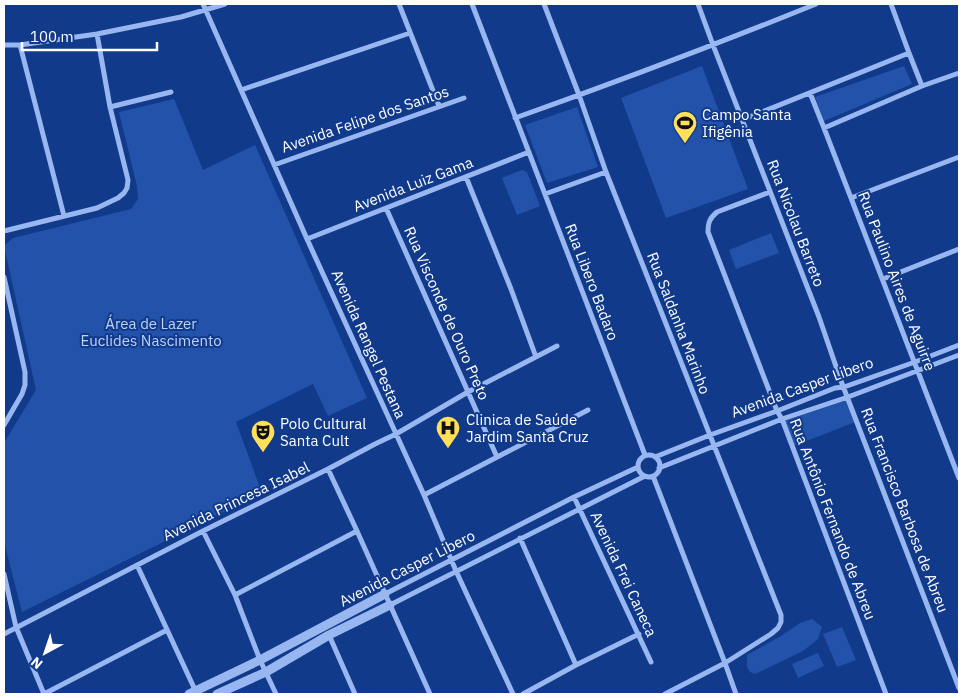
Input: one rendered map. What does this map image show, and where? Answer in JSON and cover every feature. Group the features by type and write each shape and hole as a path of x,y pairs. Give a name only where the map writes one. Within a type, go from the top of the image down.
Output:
{"street":[{"path":"4,45 20,45 97,34 181,17 204,7 225,4"},
{"path":"399,4 439,106"},
{"name":"Rua Libero Badaro","path":"472,4 645,455"},
{"name":"Rua Saldanha Marinho","path":"544,4 606,172 781,615 781,622 778,628 725,663"},
{"name":"Rua Nicolau Barreto","path":"698,4 848,397"},
{"path":"515,118 713,45 816,4"},
{"path":"891,4 922,86"},
{"name":"Avenida Rangel Pestana","path":"204,7 424,495 456,571 513,694"},
{"path":"241,90 410,33"},
{"path":"4,231 97,208 118,198 127,188 128,180 110,107 97,34"},
{"path":"20,45 64,216"},
{"path":"742,120 909,53"},
{"path":"824,128 922,86 959,73"},
{"path":"110,107 171,92"},
{"name":"Rua Paulino Aires de Aguirre","path":"810,93 959,478"},
{"name":"Avenida Felipe dos Santos","path":"274,165 464,98"},
{"name":"Avenida Luiz Gama","path":"307,239 528,152"},
{"path":"851,198 959,157"},
{"path":"545,194 606,172"},
{"path":"466,177 536,357"},
{"name":"Rua Antônio Fernando de Abreu","path":"770,192 717,212 708,223 708,232 886,694"},
{"name":"Rua Visconde de Ouro Preto","path":"386,208 497,457"},
{"path":"883,279 959,249"},
{"path":"4,276 25,372 25,385 22,394 4,425"},
{"name":"Avenida Casper Libero","path":"655,457 835,388 844,387 959,345"},
{"name":"Avenida Princesa Isabel","path":"4,634 396,434 468,392 557,346"},
{"name":"Avenida Casper Libero","path":"660,468 782,420 959,355"},
{"name":"Rua Francisco Barbosa de Abreu","path":"848,397 959,688"},
{"path":"424,495 588,410"},
{"path":"645,455 655,457 660,462 660,468 652,476 645,476 638,467 640,460 645,455"},
{"name":"Avenida Casper Libero","path":"194,693 574,497 638,467"},
{"path":"328,469 358,531 430,694"},
{"name":"Avenida Casper Libero","path":"217,694 266,672 329,635 645,476"},
{"path":"652,476 736,694"},
{"name":"Avenida Frei Caneca","path":"574,497 651,662"},
{"path":"203,531 235,595 260,660 276,694"},
{"path":"235,595 358,531"},
{"path":"520,538 576,665"},
{"path":"137,565 194,693"},
{"path":"4,574 16,627 44,694 167,630"},
{"path":"523,694 638,634"},
{"path":"329,635 355,694"},
{"path":"665,694 725,663"}],"green space":[{"name":"Campo Santa Ifigênia","path":"702,66 748,189 666,218 621,98"},
{"path":"904,66 912,84 824,121 815,97"},
{"name":"Área de Lazer Euclides Nascimento","path":"174,99 203,170 255,145 367,398 328,416 313,384 236,422 262,493 22,612 4,542 4,443 36,390 4,246 13,238 131,209 138,199 137,186 119,112"},
{"path":"577,107 598,167 547,183 525,125"},
{"path":"522,170 527,172 540,206 517,215 502,178"},
{"path":"771,233 779,253 736,269 729,250"},
{"path":"848,397 858,421 791,447 782,421"},
{"path":"812,619 822,627 818,639 803,651 755,674 750,672 747,667 747,655 800,623"},
{"path":"842,627 856,660 837,667 823,634"},
{"path":"818,653 824,666 798,678 792,664"}],"place":[{"name":"Campo Santa Ifigênia","path":"685,144"},
{"name":"Clinica de Saúde Jardim Santa Cruz","path":"448,449"},
{"name":"Polo Cultural Santa Cult","path":"263,453"}]}
